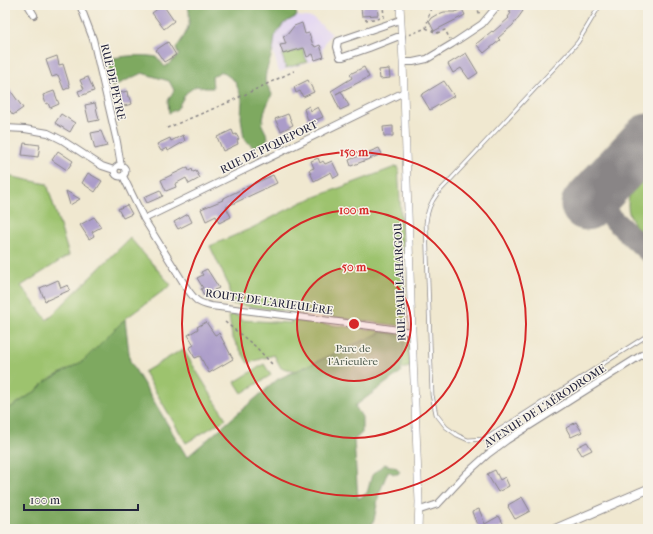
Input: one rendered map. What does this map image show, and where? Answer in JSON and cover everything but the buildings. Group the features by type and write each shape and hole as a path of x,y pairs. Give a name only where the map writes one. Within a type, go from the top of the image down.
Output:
{"main road":[{"path":"555,529 648,489"}],"street":[{"path":"28,5 34,15"},
{"name":"RUE DE PEYRE","path":"80,5 93,39 117,142 121,166 125,172 123,176 144,219"},
{"name":"RUE PAUL LAHARGOU","path":"400,5 420,502 418,529"},
{"path":"403,62 413,62 427,59 452,44 484,22 498,5"},
{"path":"400,20 338,41 337,47 340,56 343,57 397,37 402,37"},
{"name":"RUE DE PIQUEPORT","path":"144,219 404,92"},
{"path":"6,126 48,133 62,140 102,166 114,170"},
{"path":"114,170 115,167 121,166"},
{"path":"114,170 116,176 123,176"},
{"name":"ROUTE DE L'ARIEULÈRE","path":"144,219 188,290 195,300 200,303 211,306 378,326 412,332"},
{"name":"AVENUE DE L'AÉRODROME","path":"420,510 438,504 466,474 488,454 507,440 648,351"}],"lane":[{"path":"600,5 578,42 430,202 426,223 432,395 436,414 442,423 457,435 468,440 485,439 648,335"}],"path":[{"path":"476,5 484,22"},
{"path":"426,28 431,7"},
{"path":"402,37 426,28 437,33 445,30 452,44"},
{"path":"167,128 227,103 294,72"},
{"path":"224,322 255,346 272,364"}],"shaded area":[{"path":"297,16 313,18 332,34 326,41 322,51 324,57 279,72 273,51 275,36 283,24"}],"green space":[{"path":"188,5 294,5 297,16 283,24 275,36 273,51 266,72 265,81 272,94 265,110 262,125 268,137 265,144 253,147 244,139 241,118 242,99 235,81 221,71 212,77 213,88 196,86 186,93 177,109 169,113 168,101 174,90 169,81 142,73 112,87 107,59 132,56 151,56 157,57 165,67 179,55 176,48 188,28"},
{"path":"303,49 307,62 286,68 282,55"},
{"name":"Parc de l'Arieulère","path":"398,166 407,321 401,326 231,304 228,284 210,246 252,228 302,202"},
{"path":"648,173 648,240 631,219 628,206 631,192"},
{"path":"8,176 47,184 69,255 21,286 47,320 130,238 171,285 125,319 83,361 45,382 36,391 10,408 5,406 5,177"},
{"name":"Parc de l'Arieulère","path":"229,316 239,316 240,320 291,323 291,320 408,334 410,367 353,380 281,368 274,355 248,363 232,337"},
{"path":"125,319 130,361 187,457 278,379 382,332 405,337 401,372 355,406 362,417 362,433 354,440 358,499 367,493 372,475 384,464 397,468 400,471 398,474 394,474 388,471 379,494 374,520 370,529 5,529 5,406 10,408 36,391 45,382 83,361"},
{"path":"183,349 226,419 186,443 144,372"},
{"path":"264,364 271,375 242,393 235,382"}],"taxiway":[{"path":"616,175 600,192 598,203 603,210 648,252"}],"runway":[{"path":"586,205 648,139"}]}
